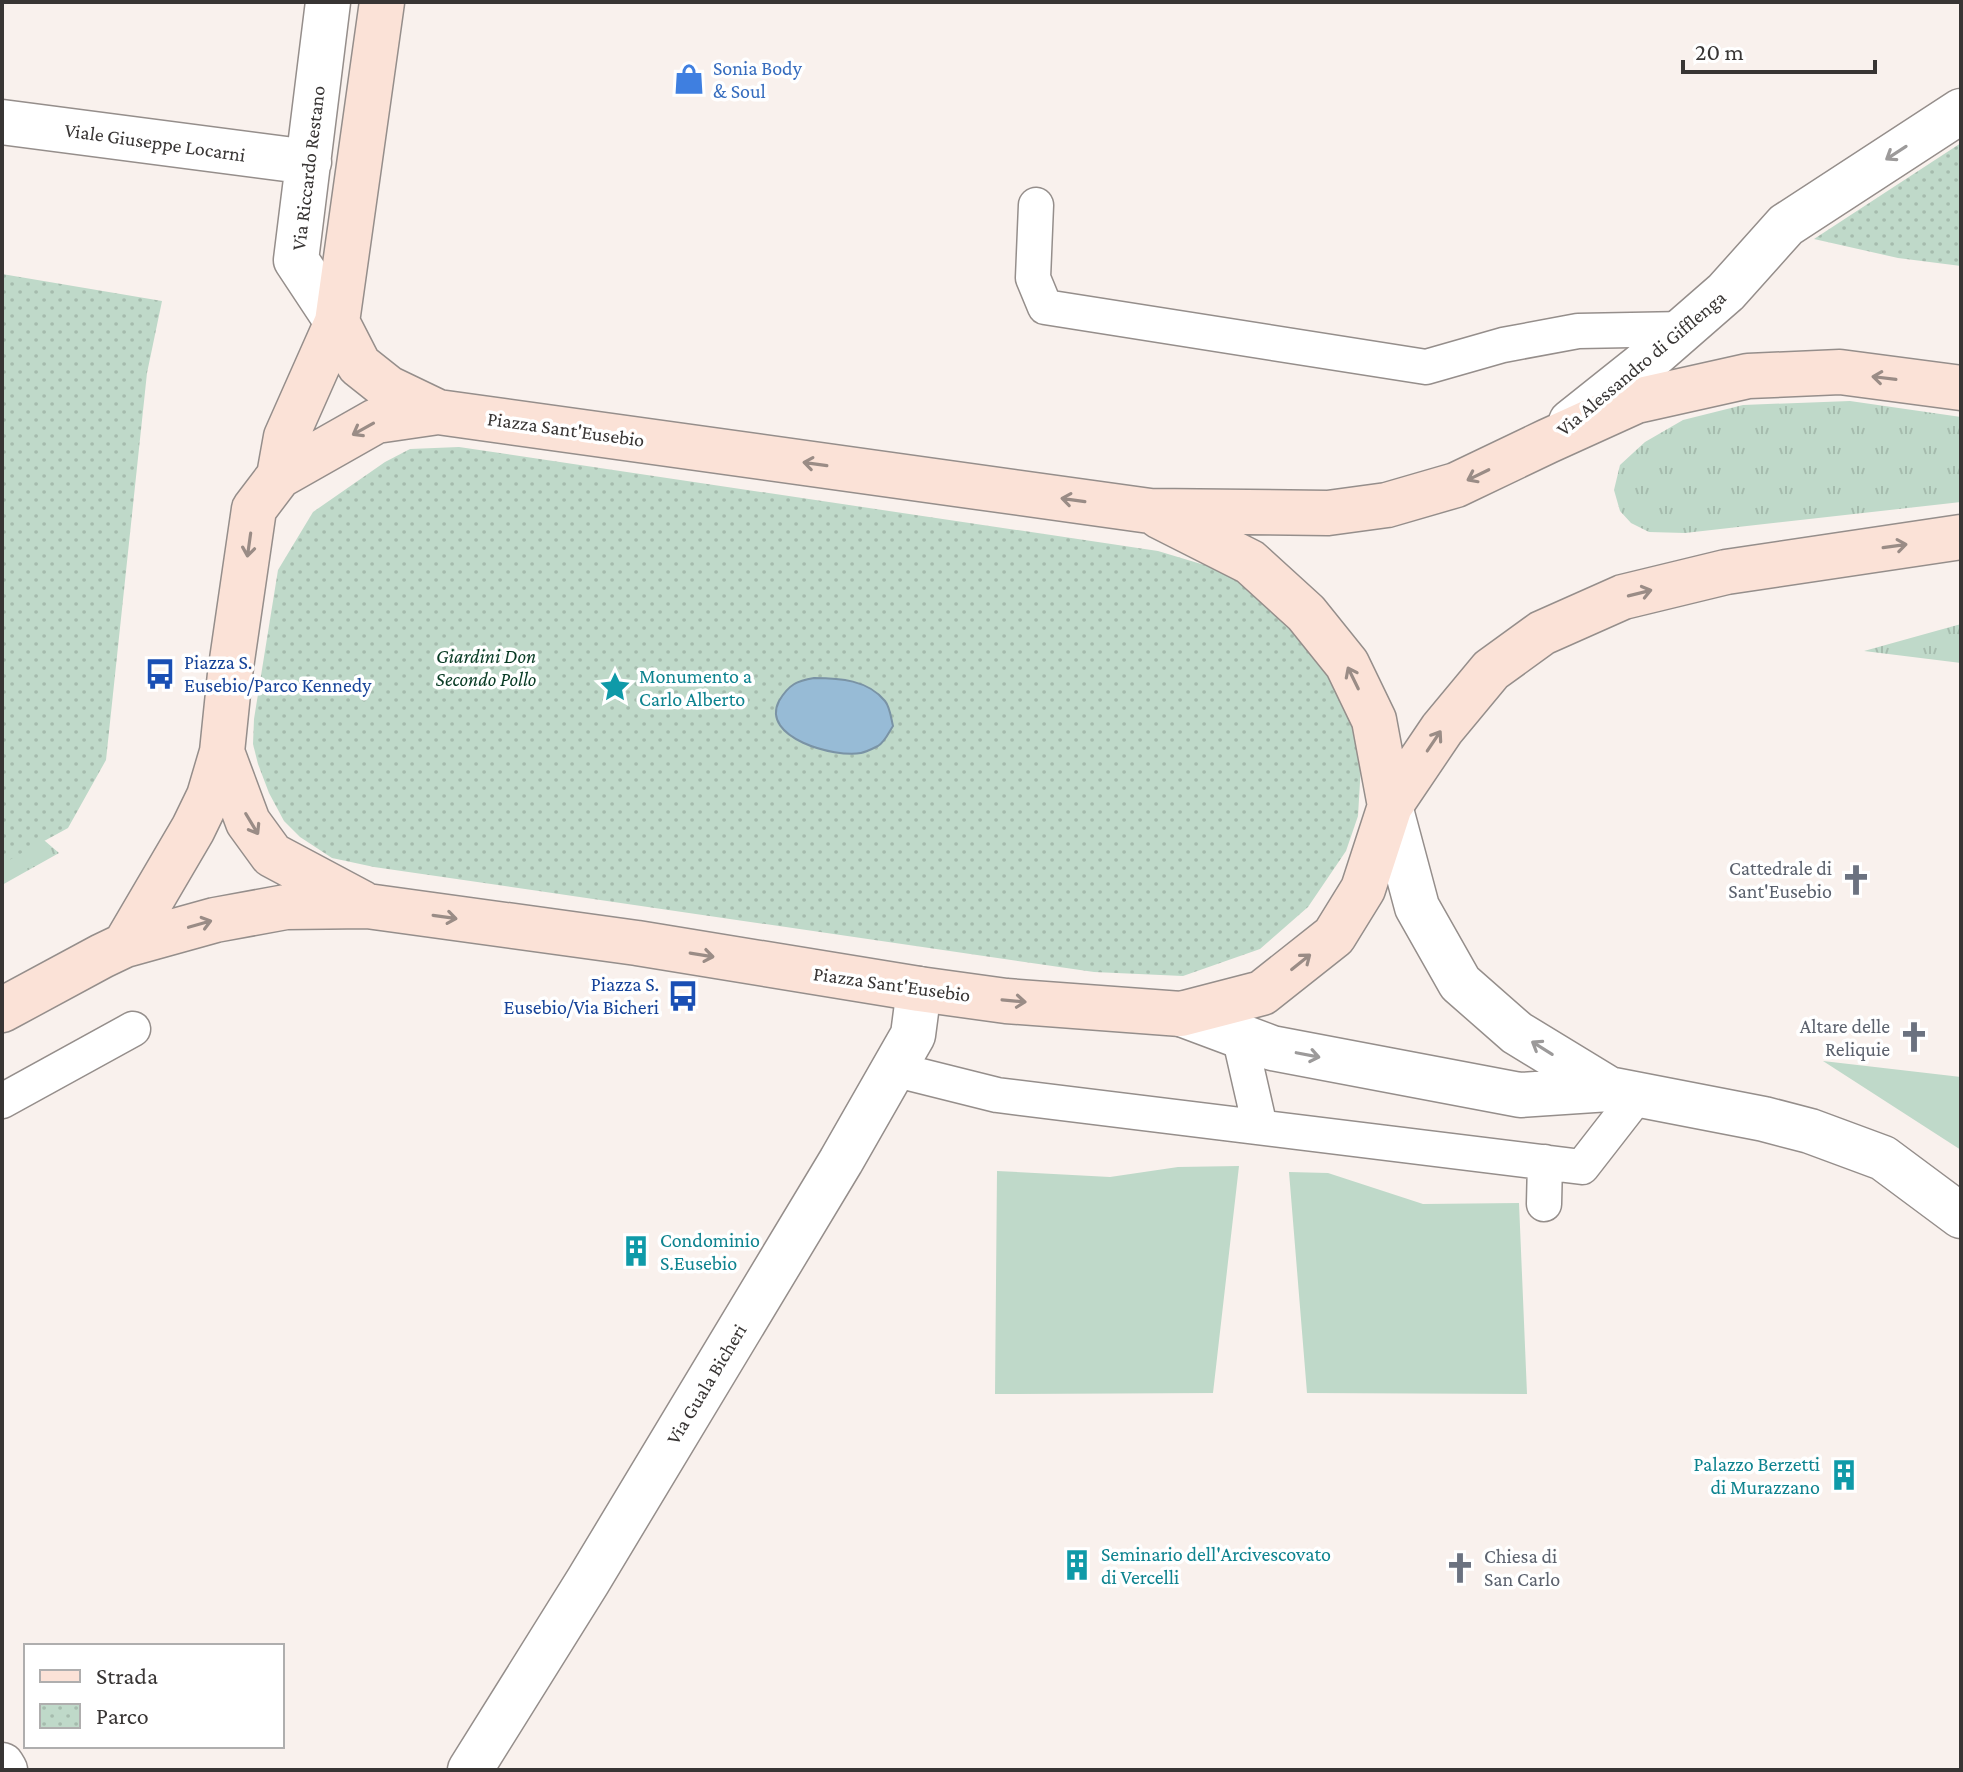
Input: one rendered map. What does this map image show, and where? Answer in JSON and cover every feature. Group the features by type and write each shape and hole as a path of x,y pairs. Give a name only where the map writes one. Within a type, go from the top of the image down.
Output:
{"main road":[{"path":"279,476 286,437 337,322 382,2"},
{"name":"Via Riccardo Restano","path":"337,322 359,365 388,388 438,412"},
{"name":"Piazza Sant'Eusebio","path":"125,945 209,796 222,752 254,509 279,476 376,421 438,412 1150,511 1328,513 1387,505 1456,485 1636,401 1748,376 1840,372 1961,388"},
{"name":"Piazza Sant'Eusebio","path":"125,945 215,920 286,907 367,906 637,943 1006,1001 1181,1014 1262,993 1334,936 1363,889 1390,806 1374,720 1347,664 1306,613 1250,562 1150,511"},
{"path":"1390,806 1442,729 1491,670 1542,633 1623,597 1726,572 1961,537"},
{"name":"Piazza Sant'Eusebio","path":"222,752 248,822 272,855 367,906"},
{"path":"2,1010 125,945"}],"street":[{"name":"Via Riccardo Restano","path":"328,2 296,260 337,322"},
{"name":"Via Alessandro di Gifflenga","path":"1548,441 1726,292 1786,225 1961,111"},
{"name":"Viale Giuseppe Locarni","path":"2,122 309,162"},
{"name":"Piazza Sant'Eusebio","path":"1390,806 1417,907 1460,983 1517,1033 1623,1092"},
{"name":"Via Guala Bicheri","path":"470,1770 588,1581 841,1161 913,1035 919,989"},
{"name":"Piazza Sant'Eusebio","path":"1181,1014 1272,1048 1520,1095 1623,1092"},
{"path":"1623,1092 1810,1131 1883,1158 1961,1216"}],"lane":[{"path":"1036,205 1033,278 1045,307 1426,367 1503,345 1578,331 1685,329"},
{"path":"2,1101 133,1029"},
{"path":"1239,1035 1260,1127"},
{"path":"893,1069 997,1095 1582,1167 1623,1092"},
{"path":"1544,1204 1545,1162"}],"green space":[{"path":"1961,143 1961,266 1898,258 1814,239"},
{"path":"2,274 162,301 147,373 106,760 68,828 2,864"},
{"path":"1850,401 1961,417 1961,502 1685,533 1649,532 1631,523 1620,511 1614,490 1620,465 1645,442 1683,420 1743,405"},
{"name":"Giardini Don Secondo Pollo","path":"459,447 1158,551 1231,573 1332,656 1362,748 1358,816 1346,851 1308,907 1260,949 1183,976 1094,972 374,867 332,858 300,837 284,821 269,793 253,744 254,719 278,570 313,512 385,462 410,449"},
{"path":"1961,624 1961,663 1864,651"},
{"path":"2,814 59,853 2,885"},
{"path":"1823,1061 1961,1077 1961,1150"},
{"path":"1239,1166 1213,1393 995,1394 997,1171 1110,1177 1178,1167"},
{"path":"1289,1172 1328,1173 1423,1204 1519,1203 1527,1394 1307,1393"}],"water":[{"path":"814,678 862,684 878,694 888,706 893,726 883,742 865,752 849,754 803,743 790,735 780,725 776,714 779,701 794,684"}],"place":[{"name":"Sonia Body & Soul","path":"689,79"},
{"name":"Piazza S. Eusebio/Parco Kennedy","path":"160,674"},
{"name":"Monumento a Carlo Alberto","path":"615,687"},
{"name":"Cattedrale di Sant'Eusebio","path":"1856,880"},
{"name":"Piazza S. Eusebio/Via Bicheri","path":"683,996"},
{"name":"Altare delle Reliquie","path":"1914,1037"},
{"name":"Condominio S.Eusebio","path":"636,1251"},
{"name":"Palazzo Berzetti di Murazzano","path":"1844,1475"},
{"name":"Seminario dell'Arcivescovato di Vercelli","path":"1077,1565"},
{"name":"Chiesa di San Carlo","path":"1460,1568"}]}
